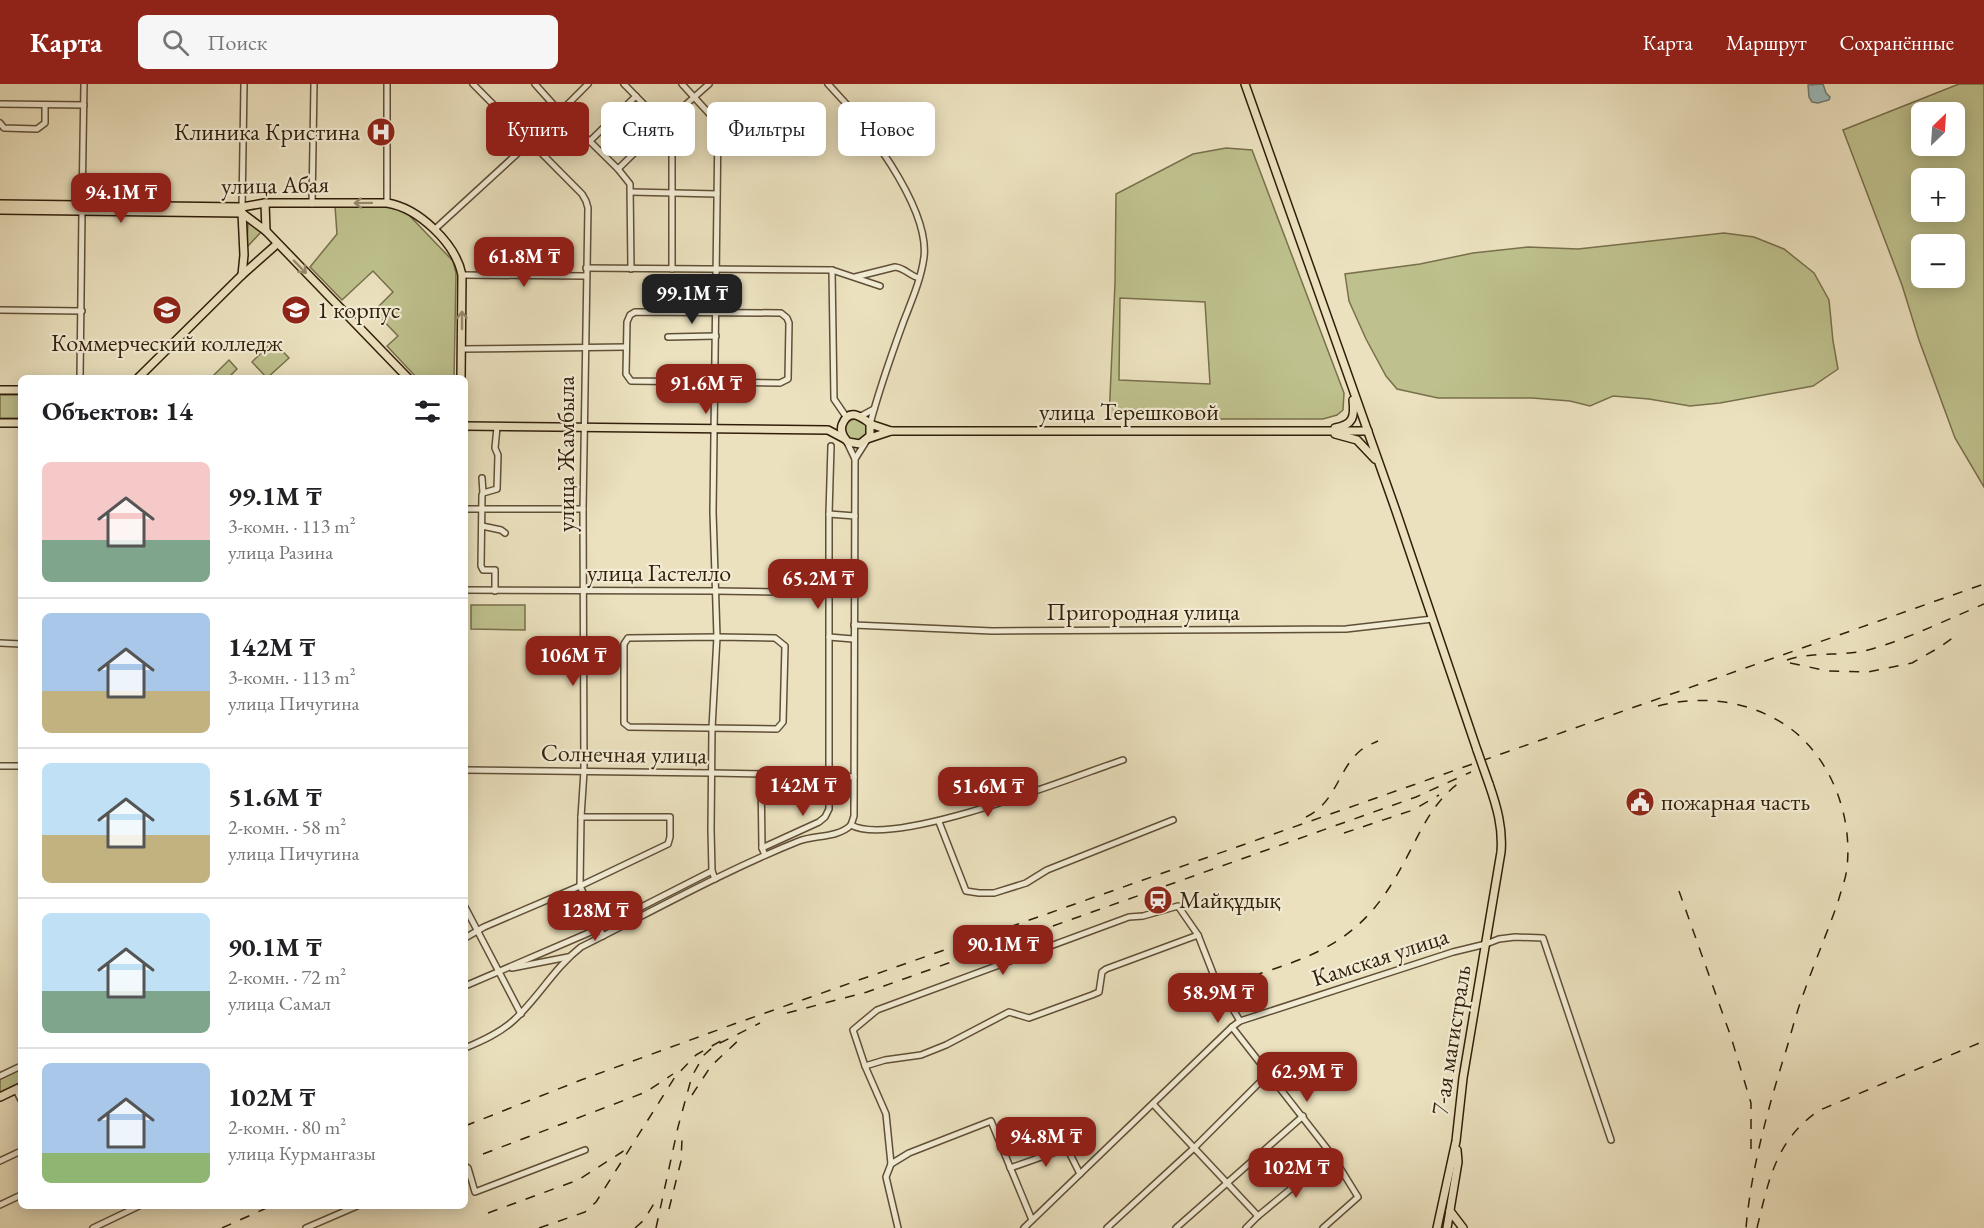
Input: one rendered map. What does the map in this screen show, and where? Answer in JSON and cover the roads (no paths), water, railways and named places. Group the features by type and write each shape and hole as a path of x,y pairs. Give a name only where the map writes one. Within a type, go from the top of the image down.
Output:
{"main road":[{"name":"7-ая магистраль","path":"1245,84 1368,431 1499,815 1502,834 1501,852 1463,1078 1456,1141"},
{"name":"улица Абая","path":"0,204 82,208 242,210 265,204 387,203 412,210 434,230 458,259 462,275"},
{"path":"265,204 266,231"},
{"name":"улица Абая","path":"0,210 82,208"},
{"name":"улица Абая","path":"242,210 266,231 405,375"},
{"name":"улица Абая","path":"242,210 244,255 242,275"},
{"path":"141,375 242,275 278,244"},
{"path":"461,375 462,275"},
{"path":"0,390 18,390"},
{"path":"1324,431 1346,425 1353,418 1352,390"},
{"path":"828,430 856,415 861,416"},
{"name":"улица Терешковой","path":"861,416 870,424 891,431 1368,431"},
{"path":"845,439 841,430 846,420"},
{"path":"0,423 18,423"},
{"path":"867,439 871,432 870,424"},
{"name":"улица Терешковой","path":"468,426 828,430 856,444 891,431"},
{"path":"1324,431 1357,440 1378,464"},
{"path":"0,1097 18,1089"},
{"path":"1447,1228 1458,1162 1456,1141"},
{"path":"1437,1228 1456,1141"},
{"path":"1450,1211 1463,1228"}],"street":[{"path":"80,375 84,84"},
{"path":"242,210 244,84"},
{"path":"312,204 314,84"},
{"path":"387,84 387,203"},
{"name":"улица Жамбыла","path":"474,84 492,102"},
{"path":"535,84 551,102"},
{"path":"571,102 588,84"},
{"path":"624,84 642,102"},
{"path":"682,84 718,126 713,512 717,637 712,728 712,871 715,879"},
{"path":"689,102 709,84"},
{"path":"828,84 848,105 877,144 913,204 923,235 924,256 919,278 870,424"},
{"path":"631,268 630,184 591,141 636,96"},
{"path":"0,104 84,105"},
{"path":"0,123 4,128 37,129 45,123 45,105"},
{"path":"434,230 515,156"},
{"name":"улица Жамбыла","path":"545,156 586,201 588,208 585,276 583,509 584,771 580,817 579,886 603,936"},
{"path":"618,169 631,156"},
{"path":"672,156 672,269"},
{"path":"631,192 717,194"},
{"path":"853,277 895,267 902,268 919,278"},
{"path":"586,268 832,270 880,286"},
{"path":"832,270 834,399 846,420"},
{"path":"462,275 585,276"},
{"path":"0,310 82,311"},
{"path":"632,313 716,313 781,313 787,318 789,323 789,376 786,381 716,384 631,381 626,374 626,347 627,322 632,313"},
{"path":"668,337 716,336"},
{"path":"462,349 626,347"},
{"path":"861,416 874,409"},
{"path":"483,493 497,489 498,455 495,448 497,427"},
{"path":"468,1047 499,1032 520,1014 569,957 581,947 765,855 800,841 845,830 850,825 854,816 855,459 845,439"},
{"path":"855,459 867,439"},
{"path":"762,848 825,818 829,809 827,775 831,446"},
{"path":"482,478 481,567 483,570 495,570 495,591"},
{"path":"468,509 583,509"},
{"path":"829,514 855,516"},
{"path":"482,526 505,533"},
{"name":"улица Гастелло","path":"468,591 854,593"},
{"name":"Пригородная улица","path":"854,625 992,631 1328,629 1432,619"},
{"path":"829,637 854,639"},
{"path":"628,638 775,638 785,646 783,722 777,729 712,728 629,727 624,723 624,644 628,638"},
{"path":"0,644 18,644"},
{"path":"850,825 871,830 939,822 1122,760"},
{"path":"0,765 18,766"},
{"name":"Солнечная улица","path":"468,770 854,777"},
{"path":"761,774 762,848 765,855"},
{"path":"468,937 484,927 668,844 670,837 670,817 580,817"},
{"path":"939,822 966,891 979,894 994,893 1026,883 1047,870 1173,820"},
{"path":"797,832 800,841"},
{"path":"468,985 600,928 712,871"},
{"path":"898,1228 886,1177 891,1164 886,1114 865,1066 853,1030 878,1010 1129,917 1143,916 1178,906 1198,935 1216,981 1240,1021"},
{"path":"468,914 520,1014"},
{"path":"865,1066 885,1060 921,1055 946,1045 1010,1012 1029,1018 1092,995 1099,992 1102,972 1107,969 1198,935"},
{"name":"Камская улица","path":"1024,1228 1240,1021 1499,939 1544,938 1611,1140"},
{"path":"499,971 569,957"},
{"path":"1232,1027 1332,1155 1358,1197 1323,1228"},
{"path":"0,1076 18,1067"},
{"path":"1107,1228 1194,1148 1269,1073"},
{"path":"1153,1104 1258,1216"},
{"path":"1176,1228 1303,1116"},
{"path":"891,1164 909,1153 990,1121 1032,1220"},
{"path":"1010,1168 1067,1148 1080,1174"},
{"path":"468,1168 475,1192 585,1150"},
{"path":"0,1161 18,1152"},
{"path":"1246,1228 1332,1155"},
{"path":"0,1205 18,1196"},
{"path":"93,1228 133,1209"},
{"path":"306,1228 350,1209"}],"water":[{"path":"1823,84 1830,97 1829,100 1812,102 1808,85"}],"railway":[{"path":"468,1125 581,1080 734,1024 1984,584"},
{"path":"1787,660 1797,657 1858,652 1883,646 1984,604"},
{"path":"1790,663 1828,671 1868,672 1912,663 1958,634"},
{"path":"1658,706 1690,701 1723,702 1754,710 1784,724 1814,751 1825,768 1835,786 1846,826 1848,847 1846,876 1800,1003 1771,1102 1755,1165 1746,1228"},
{"path":"1306,817 1324,803 1353,758 1363,749 1378,741"},
{"path":"787,1013 867,992 1416,797 1471,772"},
{"path":"1234,982 1311,955 1351,931 1386,893 1433,811 1449,791 1459,783"},
{"path":"1344,833 1413,810 1439,795"},
{"path":"1679,891 1731,1037 1751,1103 1751,1156"},
{"path":"656,1228 678,1127 692,1076 704,1055 714,1046 760,1023"},
{"path":"692,1095 711,1066 743,1036"},
{"path":"539,1228 585,1212 596,1202 675,1077 696,1055 724,1039"},
{"path":"1757,1228 1776,1162 1793,1134 1805,1121 1820,1110 1984,1041"},
{"path":"483,1154 646,1092 673,1074"},
{"path":"669,1209 681,1161 682,1139"},
{"path":"488,1213 578,1180 628,1147"},
{"path":"635,1228 644,1220 658,1197"},
{"path":"222,1228 264,1209"}],"place":[{"name":"Клиника Кристина","path":"381,132"},
{"name":"Коммерческий колледж","path":"167,310"},
{"name":"1 корпус","path":"296,310"},
{"name":"пожарная часть","path":"1640,802"},
{"name":"Майқұдық","path":"1158,900"}]}
